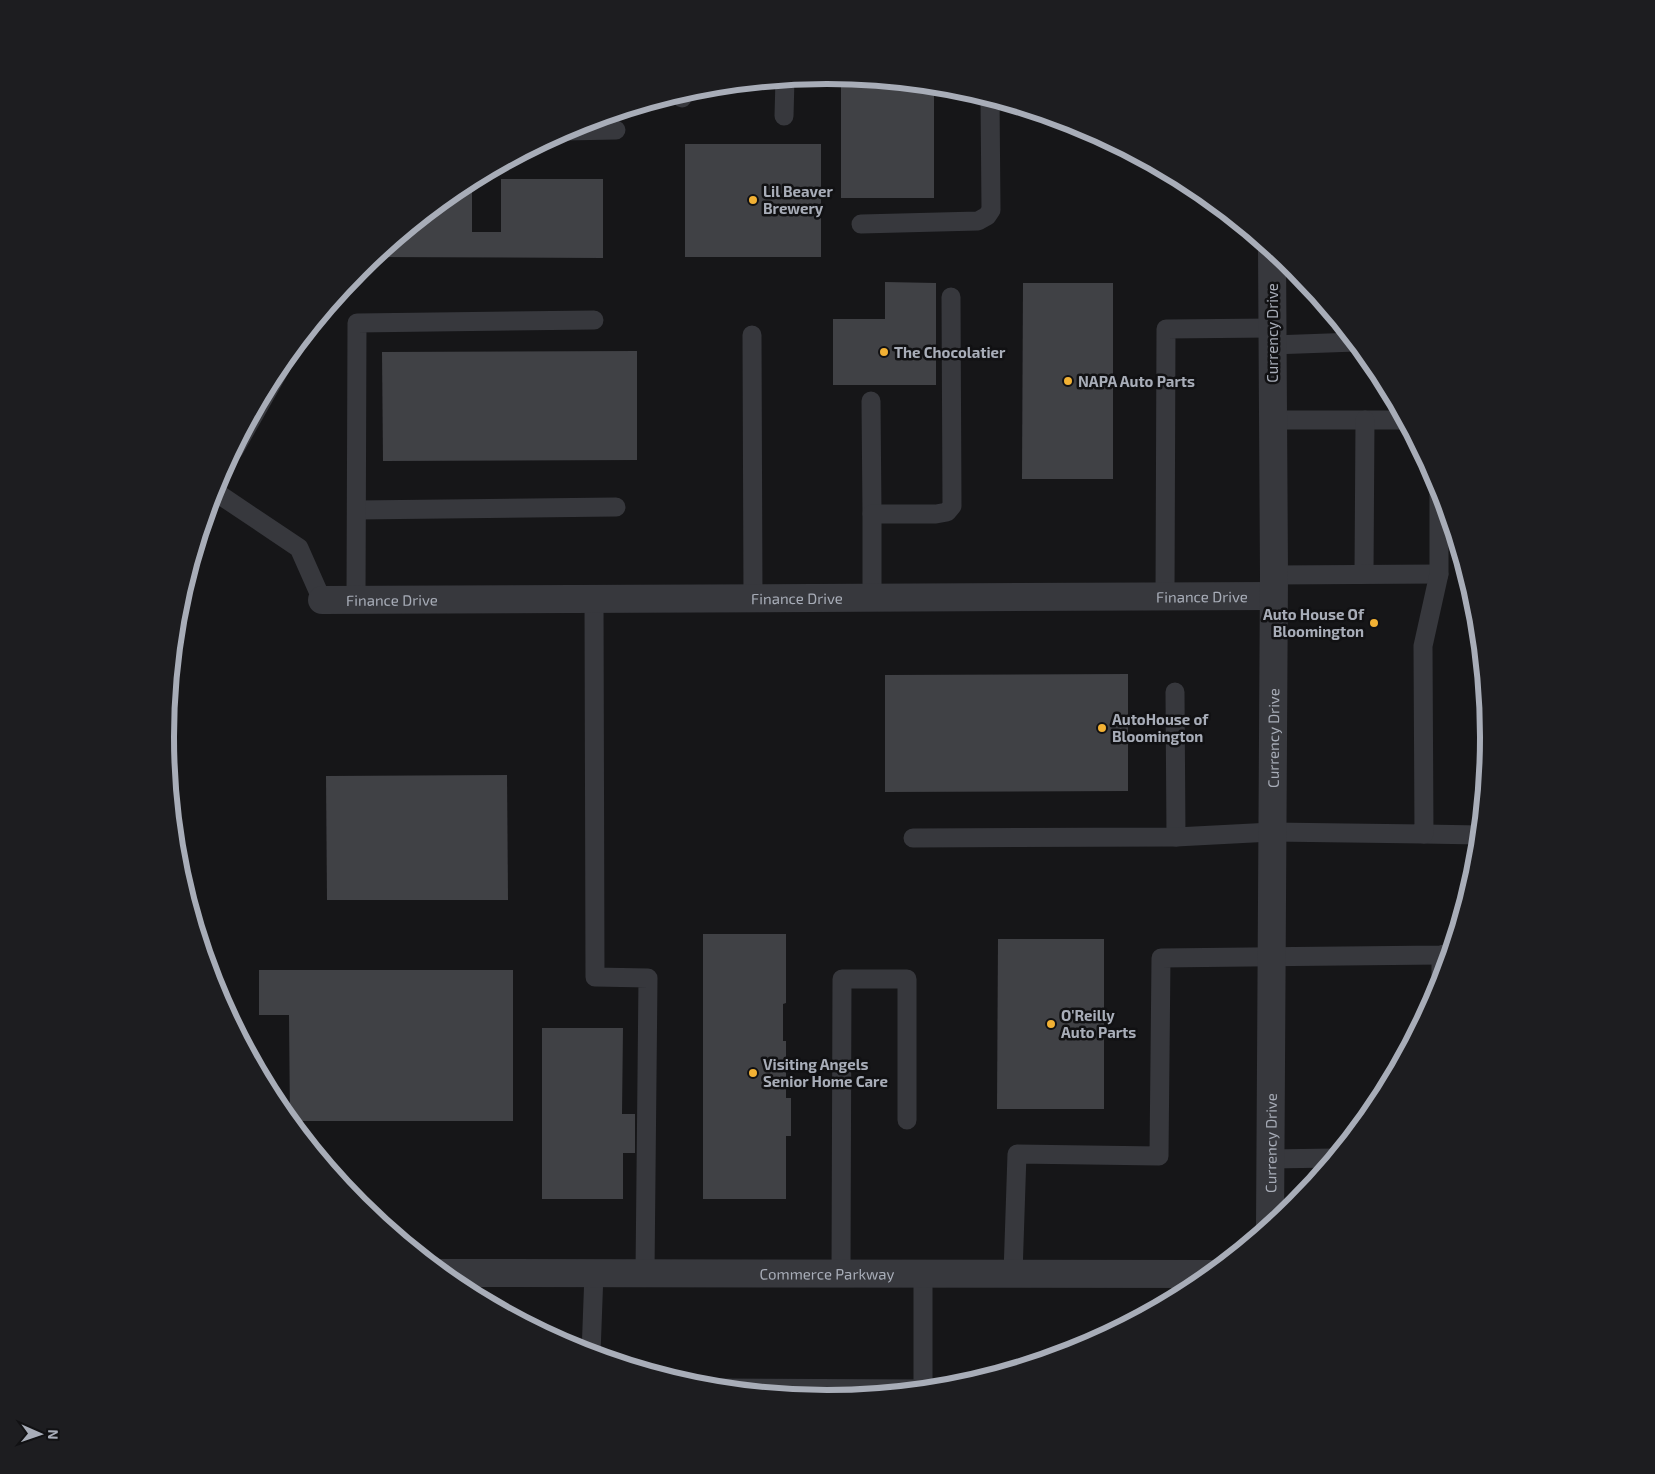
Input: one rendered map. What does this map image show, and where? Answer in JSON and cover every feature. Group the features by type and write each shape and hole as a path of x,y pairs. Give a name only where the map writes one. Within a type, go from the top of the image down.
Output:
{"street":[{"name":"Currency Drive","path":"1270,1217 1273,586 1272,259"},
{"name":"Finance Drive","path":"322,600 1165,597 1273,586"},
{"name":"Commerce Parkway","path":"455,1273 1198,1274"}],"lane":[{"path":"784,116 785,85"},
{"path":"861,224 978,221 987,216 991,210 990,104"},
{"path":"584,131 616,130"},
{"path":"872,514 936,514 947,512 952,506 951,297"},
{"path":"356,600 357,323 594,320"},
{"path":"1165,597 1166,329 1348,341"},
{"path":"752,335 753,598"},
{"path":"871,401 872,598"},
{"path":"1272,420 1398,420"},
{"path":"1364,574 1365,420"},
{"path":"221,496 300,548 322,600"},
{"path":"357,510 616,508"},
{"path":"1424,834 1423,646 1439,574 1439,508"},
{"path":"1273,586 1364,574 1439,574"},
{"path":"594,599 595,977 648,978 645,1273"},
{"path":"1175,692 1176,837"},
{"path":"913,838 1176,837 1272,832 1473,835"},
{"path":"1014,1274 1016,1154 1159,1156 1161,958 1444,953"},
{"path":"841,1273 842,979 907,979 908,1120"},
{"path":"1270,1158 1327,1158"},
{"path":"591,1346 594,1273"},
{"path":"923,1273 926,1383"},
{"path":"777,1388 873,1389"}],"building":[{"path":"841,84 870,85 934,92 934,198 841,198"},
{"name":"Lil Beaver Brewery","path":"685,144 821,144 821,257 685,257"},
{"path":"501,179 603,179 603,258 385,257 430,219 472,190 472,232 501,232"},
{"name":"The Chocolatier","path":"885,282 936,283 936,385 833,385 833,319 885,319"},
{"name":"NAPA Auto Parts","path":"1023,283 1113,283 1113,479 1022,479"},
{"path":"637,351 637,460 383,461 382,352"},
{"path":"1128,674 1128,791 885,792 885,675"},
{"path":"507,775 508,900 327,900 326,776"},
{"path":"703,934 786,934 786,1003 783,1004 783,1041 786,1041 786,1098 791,1098 791,1136 786,1136 786,1199 703,1199"},
{"name":"O'Reilly Auto Parts","path":"998,939 1104,939 1104,1109 997,1109"},
{"path":"259,970 513,970 513,1121 299,1121 290,1108 289,1015 259,1015"},
{"path":"542,1028 623,1028 622,1114 635,1114 635,1153 623,1153 623,1199 542,1199"}],"place":[{"name":"Lil Beaver Brewery","path":"753,200"},
{"name":"The Chocolatier","path":"884,352"},
{"name":"NAPA Auto Parts","path":"1068,381"},
{"name":"Auto House Of Bloomington","path":"1374,623"},
{"name":"AutoHouse of Bloomington","path":"1102,728"},
{"name":"O'Reilly Auto Parts","path":"1051,1024"},
{"name":"Visiting Angels Senior Home Care","path":"753,1073"}]}
